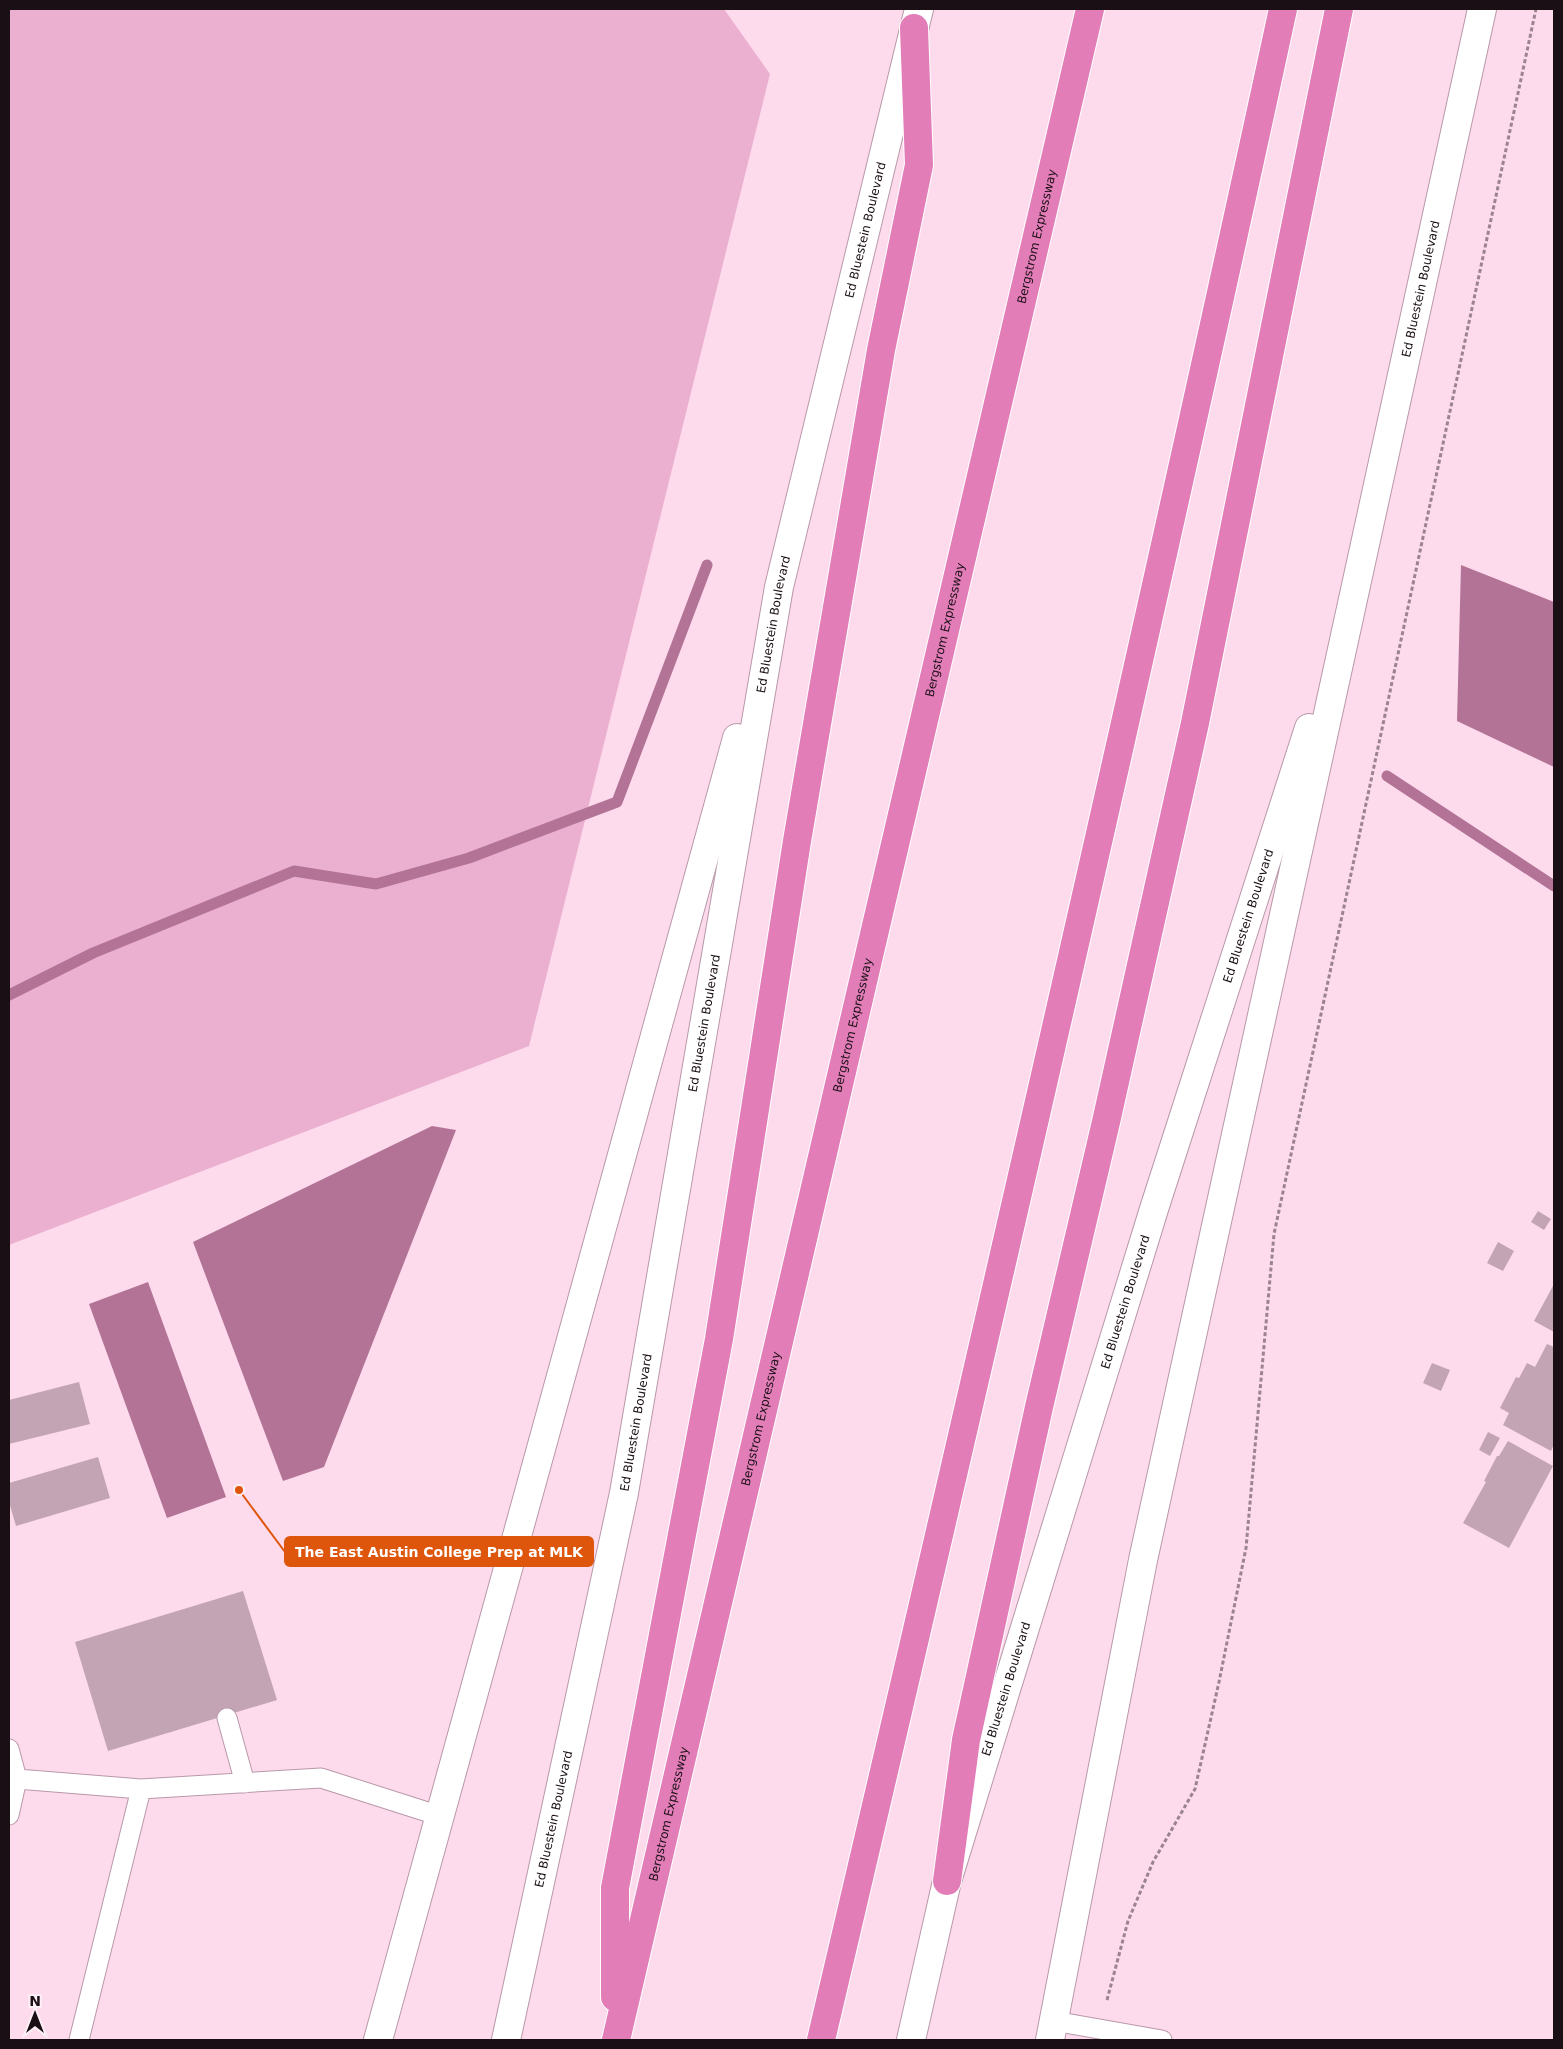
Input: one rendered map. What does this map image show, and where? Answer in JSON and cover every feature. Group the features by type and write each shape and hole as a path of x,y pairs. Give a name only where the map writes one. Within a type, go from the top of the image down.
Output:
{"highway":[{"name":"Bergstrom Expressway","path":"616,2040 1090,9"},
{"path":"821,2040 900,1704 1186,455 1283,9"},
{"path":"947,1881 966,1740 1039,1407 1108,1112 1195,723 1339,9"},
{"path":"616,2040 616,1888 719,1339 797,841 881,350 920,165 916,18"}],"main road":[{"name":"Ed Bluestein Boulevard","path":"1052,2030 1143,1560 1482,9"},
{"name":"Ed Bluestein Boulevard","path":"506,2040 624,1493 778,587 916,18"},
{"name":"Ed Bluestein Boulevard","path":"911,2040 947,1881 1154,1209 1360,569"},
{"path":"378,2040 778,587"}],"lane":[{"path":"228,1718 245,1782"},
{"path":"9,1749 17,1779 9,1815"},
{"path":"17,1779 141,1789 321,1778 440,1816"},
{"path":"79,2040 141,1789"},
{"path":"1052,2030 1100,2029 1162,2040"}],"path":[{"path":"1100,2029 1128,1921 1153,1862 1195,1789 1219,1682 1246,1548 1274,1234 1536,9"}],"shaded area":[{"path":"9,9 724,9 770,74 529,1046 9,1245"},
{"path":"1461,565 1554,602 1554,767 1457,721"},
{"path":"432,1126 456,1130 324,1467 283,1481 193,1242"},
{"path":"148,1282 226,1497 167,1518 89,1304"}],"building":[{"path":"1538,1211 1551,1219 1544,1230 1531,1222"},
{"path":"1498,1242 1514,1251 1503,1271 1487,1263"},
{"path":"1554,1284 1554,1332 1534,1321"},
{"path":"1547,1344 1554,1347 1554,1444 1551,1451 1503,1425 1509,1413 1500,1408 1516,1377 1519,1378 1527,1363 1535,1367"},
{"path":"1432,1363 1450,1370 1441,1391 1423,1383"},
{"path":"79,1382 90,1424 9,1444 9,1400"},
{"path":"1488,1432 1500,1438 1490,1456 1479,1450"},
{"path":"1508,1441 1553,1466 1509,1548 1463,1523 1486,1482 1484,1481 1497,1456 1499,1456"},
{"path":"98,1457 110,1498 16,1526 9,1502 9,1483"},
{"path":"243,1591 277,1700 108,1751 75,1642"}],"waterway":[{"path":"9,995 93,953 294,871 376,884 469,858 617,802 707,565"},
{"path":"1387,776 1554,886"}],"place":[{"name":"The East Austin College Prep at MLK","path":"239,1490"}]}
